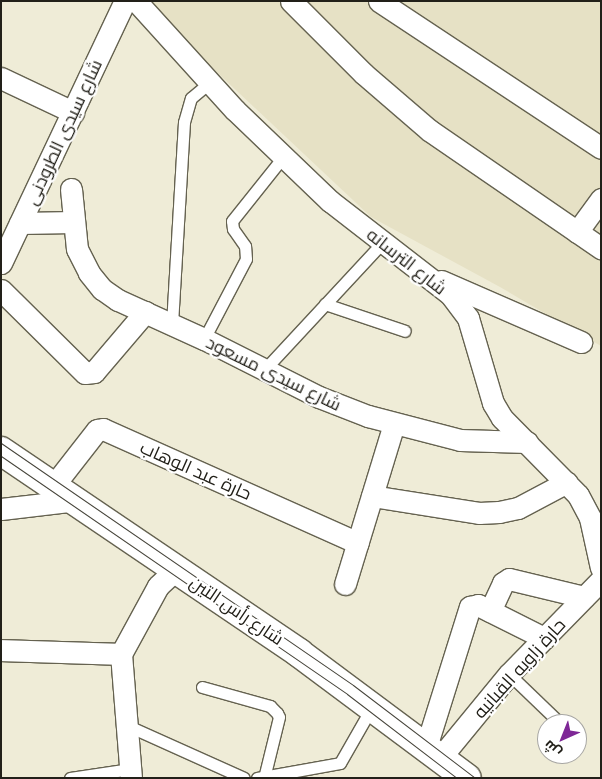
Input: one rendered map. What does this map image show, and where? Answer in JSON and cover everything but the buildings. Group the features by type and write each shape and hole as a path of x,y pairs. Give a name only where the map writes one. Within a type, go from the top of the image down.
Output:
{"street":[{"name":"شارع سيدى الطرودنى","path":"1,263 124,1"},
{"name":"شارع الترسانه","path":"136,1 210,82 283,157 330,201 450,294 468,318 493,403 502,418 578,495 590,518 601,568"},
{"path":"292,1 364,74 429,130 601,248"},
{"path":"379,1 601,148"},
{"path":"1,78 73,112"},
{"name":"شارع سيدى مسعود","path":"71,189 77,249 90,273 102,289 118,300 204,339 319,397 394,424 460,440 527,442"},
{"path":"577,232 601,199"},
{"path":"20,223 74,222"},
{"path":"427,275 581,342"},
{"path":"1,290 85,373 94,372 146,312"},
{"path":"345,584 394,424"},
{"name":"حارة عبد الوهاب","path":"64,491 97,430 103,428 358,543"},
{"name":"شارع رأس التين","path":"1,450 64,491 372,706 467,778"},
{"path":"372,496 485,513 518,508 567,482"},
{"path":"1,509 68,501 64,491"},
{"path":"130,773 120,654 158,586 176,569"},
{"path":"490,611 503,583 509,579 584,597"},
{"name":"حارة زاويه القبانيه","path":"433,752 601,580"},
{"path":"433,752 466,611 475,605 544,638"},
{"path":"1,650 120,654"}],"lane":[{"path":"172,324 184,122 191,98 210,82"},
{"path":"204,339 246,258 245,246 233,229 232,220 283,157"},
{"path":"264,369 384,241"},
{"path":"325,304 405,332"},
{"path":"509,674 551,714"},
{"path":"202,687 270,706 280,717 261,776 340,763 372,706"},
{"path":"126,725 244,778"},
{"path":"70,778 130,773"}],"shaded area":[{"path":"150,1 601,1 601,346 500,287 371,217 206,62"}],"tram line":[{"path":"1,443 353,685 475,778"},
{"path":"1,456 347,694 457,778"}]}
